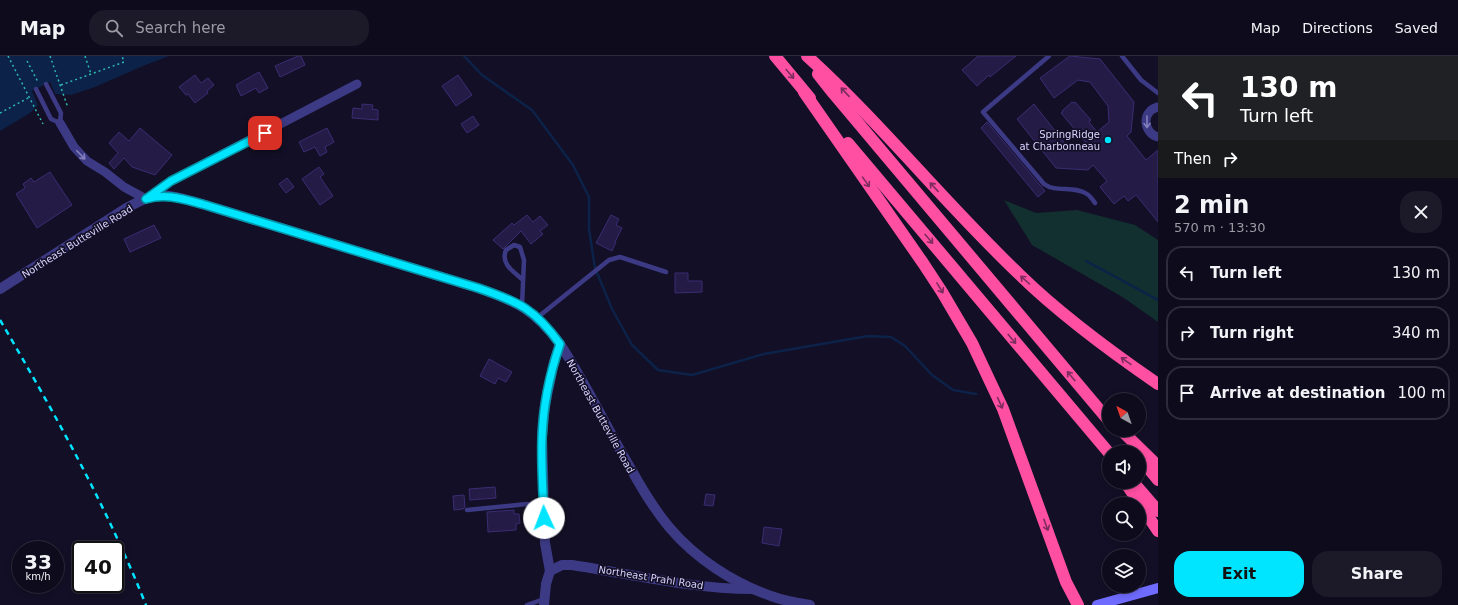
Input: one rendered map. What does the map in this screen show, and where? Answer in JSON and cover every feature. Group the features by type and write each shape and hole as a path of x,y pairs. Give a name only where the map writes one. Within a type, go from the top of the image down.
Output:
{"highway":[{"path":"775,56 1102,445"},
{"path":"806,56 842,88 949,204 1021,276 1075,323 1158,384"},
{"path":"806,56 843,105 1102,412"},
{"path":"804,92 923,263 972,343 1003,410 1066,582 1078,605"},
{"path":"1122,437 1129,445"},
{"path":"1128,437 1158,466"},
{"path":"1146,465 1158,480"},
{"path":"1130,489 1158,531"},
{"path":"1139,489 1158,511"}],"main road":[{"path":"1097,605 1158,588"}],"street":[{"path":"61,118 74,147 87,161 105,172 124,187 146,199 171,181 358,84"},
{"path":"1158,107 1150,111 1146,120 1148,130 1151,134 1158,137"},
{"name":"Northeast Butteville Road","path":"0,289 128,207 155,196 172,196 478,288 508,299 522,306 538,317 560,344 645,493 662,518 682,541 721,571 754,589 786,601 810,605"},
{"path":"544,602 550,571 545,543 542,431 545,405 552,370 560,344"},
{"name":"Northeast Prahl Road","path":"550,571 562,565 572,565 693,585 731,589 754,589"}],"lane":[{"path":"1122,56 1141,80 1158,93"},
{"path":"1047,57 983,112 1044,184 1049,188 1078,190 1088,194 1095,203"},
{"path":"38,87 51,119 61,118 46,84"},
{"path":"522,306 524,260 520,247 514,245 506,250 504,259 508,267 523,280"},
{"path":"538,317 609,260 620,257 666,272"},
{"path":"467,510 527,504 544,505"},
{"path":"527,605 544,602"}],"path":[{"path":"8,56 43,124"},
{"path":"50,56 67,105 61,118"},
{"path":"85,56 91,74"},
{"path":"61,85 124,62 122,56"},
{"path":"27,61 38,87"},
{"path":"0,113 30,97"}],"green space":[{"path":"1004,200 1036,213 1077,210 1135,225 1158,240 1158,322 1124,298 1032,245"}],"water":[{"path":"0,56 169,56 95,87 71,95 55,94 50,82 32,91 38,105 30,113 0,131"}],"building":[{"path":"301,56 305,65 280,77 275,66"},
{"path":"978,56 1016,56 990,77 989,75 977,86 962,70"},
{"name":"SpringRidge at Charbonneau","path":"1070,56 1100,59 1134,102 1131,132 1127,136 1146,160 1158,150 1158,222 1136,195 1128,201 1124,196 1114,204 1100,187 1107,181 1093,165 1088,170 1056,168 1017,119 1034,104 1066,145 1087,144 1061,113 1072,102 1075,102 1091,120 1089,122 1097,132 1109,122 1108,106 1090,82 1078,80 1054,98 1040,78"},
{"path":"259,72 268,88 259,93 256,88 241,96 236,85"},
{"path":"195,75 201,83 208,78 214,85 207,91 208,93 195,103 188,94 186,95 179,87"},
{"path":"458,75 472,95 456,106 442,86"},
{"path":"362,104 373,105 372,109 378,110 378,120 352,118 353,108 362,109"},
{"path":"473,116 479,125 467,133 461,124"},
{"path":"987,122 1045,191 1038,197 981,128"},
{"path":"140,128 172,155 155,175 132,167 124,158 114,169 109,163 118,153 109,143 119,132 129,141"},
{"path":"327,128 334,142 325,147 327,152 320,156 315,147 304,152 299,142"},
{"path":"319,167 324,174 320,177 333,196 320,205 302,179"},
{"path":"50,172 72,205 37,228 16,194 25,188 23,184 31,178 34,182"},
{"path":"287,178 294,187 286,193 279,184"},
{"path":"527,215 533,222 540,216 548,225 540,231 543,234 531,244 521,231 503,249 493,240 512,223 514,225"},
{"path":"611,215 619,219 616,225 622,228 612,251 596,243"},
{"path":"154,225 161,238 130,252 124,239"},
{"path":"675,273 688,273 688,281 702,281 702,292 675,293"},
{"path":"489,359 512,372 506,382 498,378 495,384 480,376"},
{"path":"495,487 496,498 470,500 469,489"},
{"path":"706,494 715,495 713,506 704,505"},
{"path":"464,495 465,507 463,509 454,510 453,496"},
{"path":"514,510 514,514 519,514 520,523 516,524 516,530 488,532 487,512"},
{"path":"764,527 782,529 779,546 762,543"}],"waterway":[{"path":"464,56 482,75 532,110 573,165 589,197 589,229 595,268 612,309 632,345 658,370 692,375 764,354 868,336 891,337 905,346 932,375 953,390 976,394"},
{"path":"1086,261 1158,300"}],"railway":[{"path":"0,320 40,389 96,495 114,531 146,605"}],"place":[{"name":"SpringRidge at Charbonneau","path":"1108,140"}],"route":[{"path":"265,133 171,181 146,199 155,196 172,196 202,204 478,288 508,299 534,314 549,329 560,344 554,362 545,405 542,437 544,518"}]}
